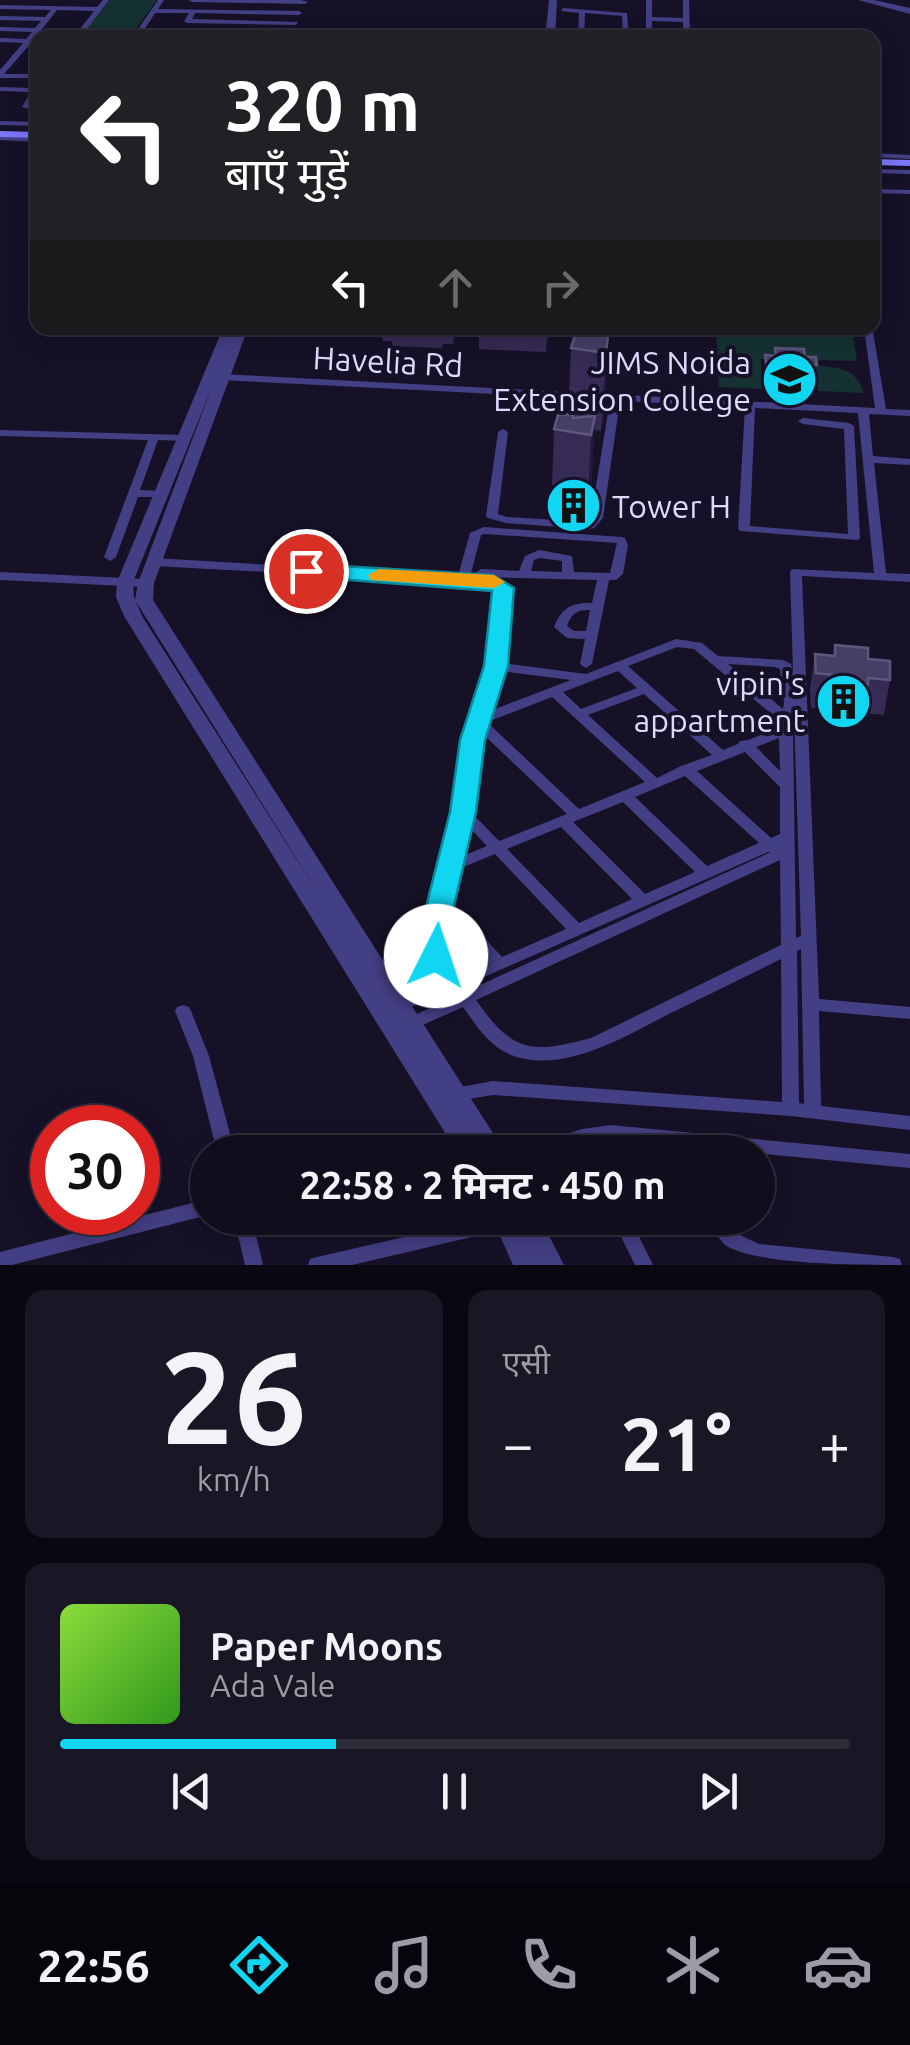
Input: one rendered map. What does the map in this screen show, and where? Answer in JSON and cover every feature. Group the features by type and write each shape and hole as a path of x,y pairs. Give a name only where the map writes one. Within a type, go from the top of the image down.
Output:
{"main road":[{"path":"880,164 910,165"}],"street":[{"path":"82,30 106,0"},
{"path":"140,30 161,0"},
{"path":"192,0 305,1 292,30"},
{"path":"551,30 554,0"},
{"path":"581,30 582,0"},
{"path":"624,0 626,30"},
{"path":"649,0 650,30"},
{"path":"686,0 686,30"},
{"path":"862,0 910,9"},
{"path":"878,0 910,9"},
{"path":"562,30 564,5 582,12 625,14"},
{"path":"0,8 98,10"},
{"path":"0,30 36,30 54,8"},
{"path":"154,10 300,13"},
{"path":"181,30 193,11"},
{"path":"0,18 46,19"},
{"path":"649,19 687,20"},
{"path":"187,21 294,24"},
{"path":"0,40 30,41"},
{"path":"30,43 4,64 0,75 30,76"},
{"path":"0,52 18,52"},
{"path":"0,89 30,88"},
{"path":"0,130 30,132"},
{"path":"880,190 910,192"},
{"path":"228,335 223,364 154,562 125,597 133,616 482,1135"},
{"path":"238,335 184,438 162,494 136,582 410,1029 461,1135"},
{"path":"870,335 881,411"},
{"name":"Havelia Rd","path":"223,364 615,398 910,413"},
{"path":"503,432 492,516 590,526 598,518 615,398"},
{"path":"750,405 744,529 854,538 848,426 803,421"},
{"path":"863,410 880,576"},
{"path":"0,433 184,438"},
{"path":"110,557 154,438"},
{"path":"868,459 910,462"},
{"path":"132,493 162,494"},
{"path":"154,562 464,576 603,578 617,574 622,542 484,530 476,533 464,576"},
{"path":"524,574 530,558 540,554 568,558 568,576"},
{"path":"813,1112 796,572 910,578"},
{"path":"0,576 136,582"},
{"path":"464,576 493,581 503,588 496,666 478,721 434,943 436,956 495,1041 511,1050 565,1054 596,1043 808,939"},
{"path":"588,671 603,578"},
{"path":"591,636 571,635 560,627 566,611 572,607 597,607"},
{"path":"496,666 588,671 620,666 676,643 698,646 773,706 785,727"},
{"path":"716,660 778,663 786,667 791,704 785,727 781,846 791,946 790,1109"},
{"path":"620,666 719,754"},
{"path":"478,721 556,693 588,671"},
{"path":"580,714 646,689"},
{"path":"556,693 654,783"},
{"path":"478,721 642,900"},
{"path":"450,866 785,727"},
{"path":"746,744 785,784"},
{"path":"686,770 781,846"},
{"path":"626,796 705,872"},
{"path":"463,812 576,930"},
{"path":"410,1029 456,982 705,872 781,846"},
{"path":"410,1029 781,846"},
{"path":"442,901 500,965"},
{"path":"811,1004 910,1013"},
{"path":"183,1011 201,1056 222,1135"},
{"path":"790,1074 812,1075"},
{"path":"456,1094 493,1088 790,1109 910,1122"},
{"path":"605,1135 630,1135"},
{"path":"775,1151 910,1160"},
{"path":"0,1260 190,1212"},
{"path":"247,1235 254,1265"},
{"path":"316,1265 444,1235"},
{"path":"517,1235 526,1265"},
{"path":"526,1235 551,1265"},
{"path":"629,1235 644,1265"},
{"path":"728,1235 758,1252 893,1265"}],"green space":[{"path":"109,0 157,0 135,30 86,30"},
{"path":"716,335 853,335 857,361 761,359 762,389 719,387"},
{"path":"816,365 851,374 864,393 818,391"}],"building":[{"path":"575,335 608,336 606,353 571,348"},
{"path":"775,348 804,349 805,357 816,357 817,365 811,365 812,369 774,367 766,363 765,355 776,356"},
{"path":"573,414 573,418 595,416 591,435 554,429 558,415"},
{"path":"835,645 868,648 868,659 890,661 890,680 868,678 868,685 834,682 834,675 816,673 815,654 835,656"}],"slow traffic":[{"path":"379,575 494,582"}],"place":[{"name":"JIMS Noida Extension College","path":"790,380"},
{"name":"Tower H","path":"573,506"},
{"name":"vipin's appartment","path":"844,701"}],"route":[{"path":"306,571 493,581 503,588 496,666 473,740 463,812 436,923 436,956"}]}
